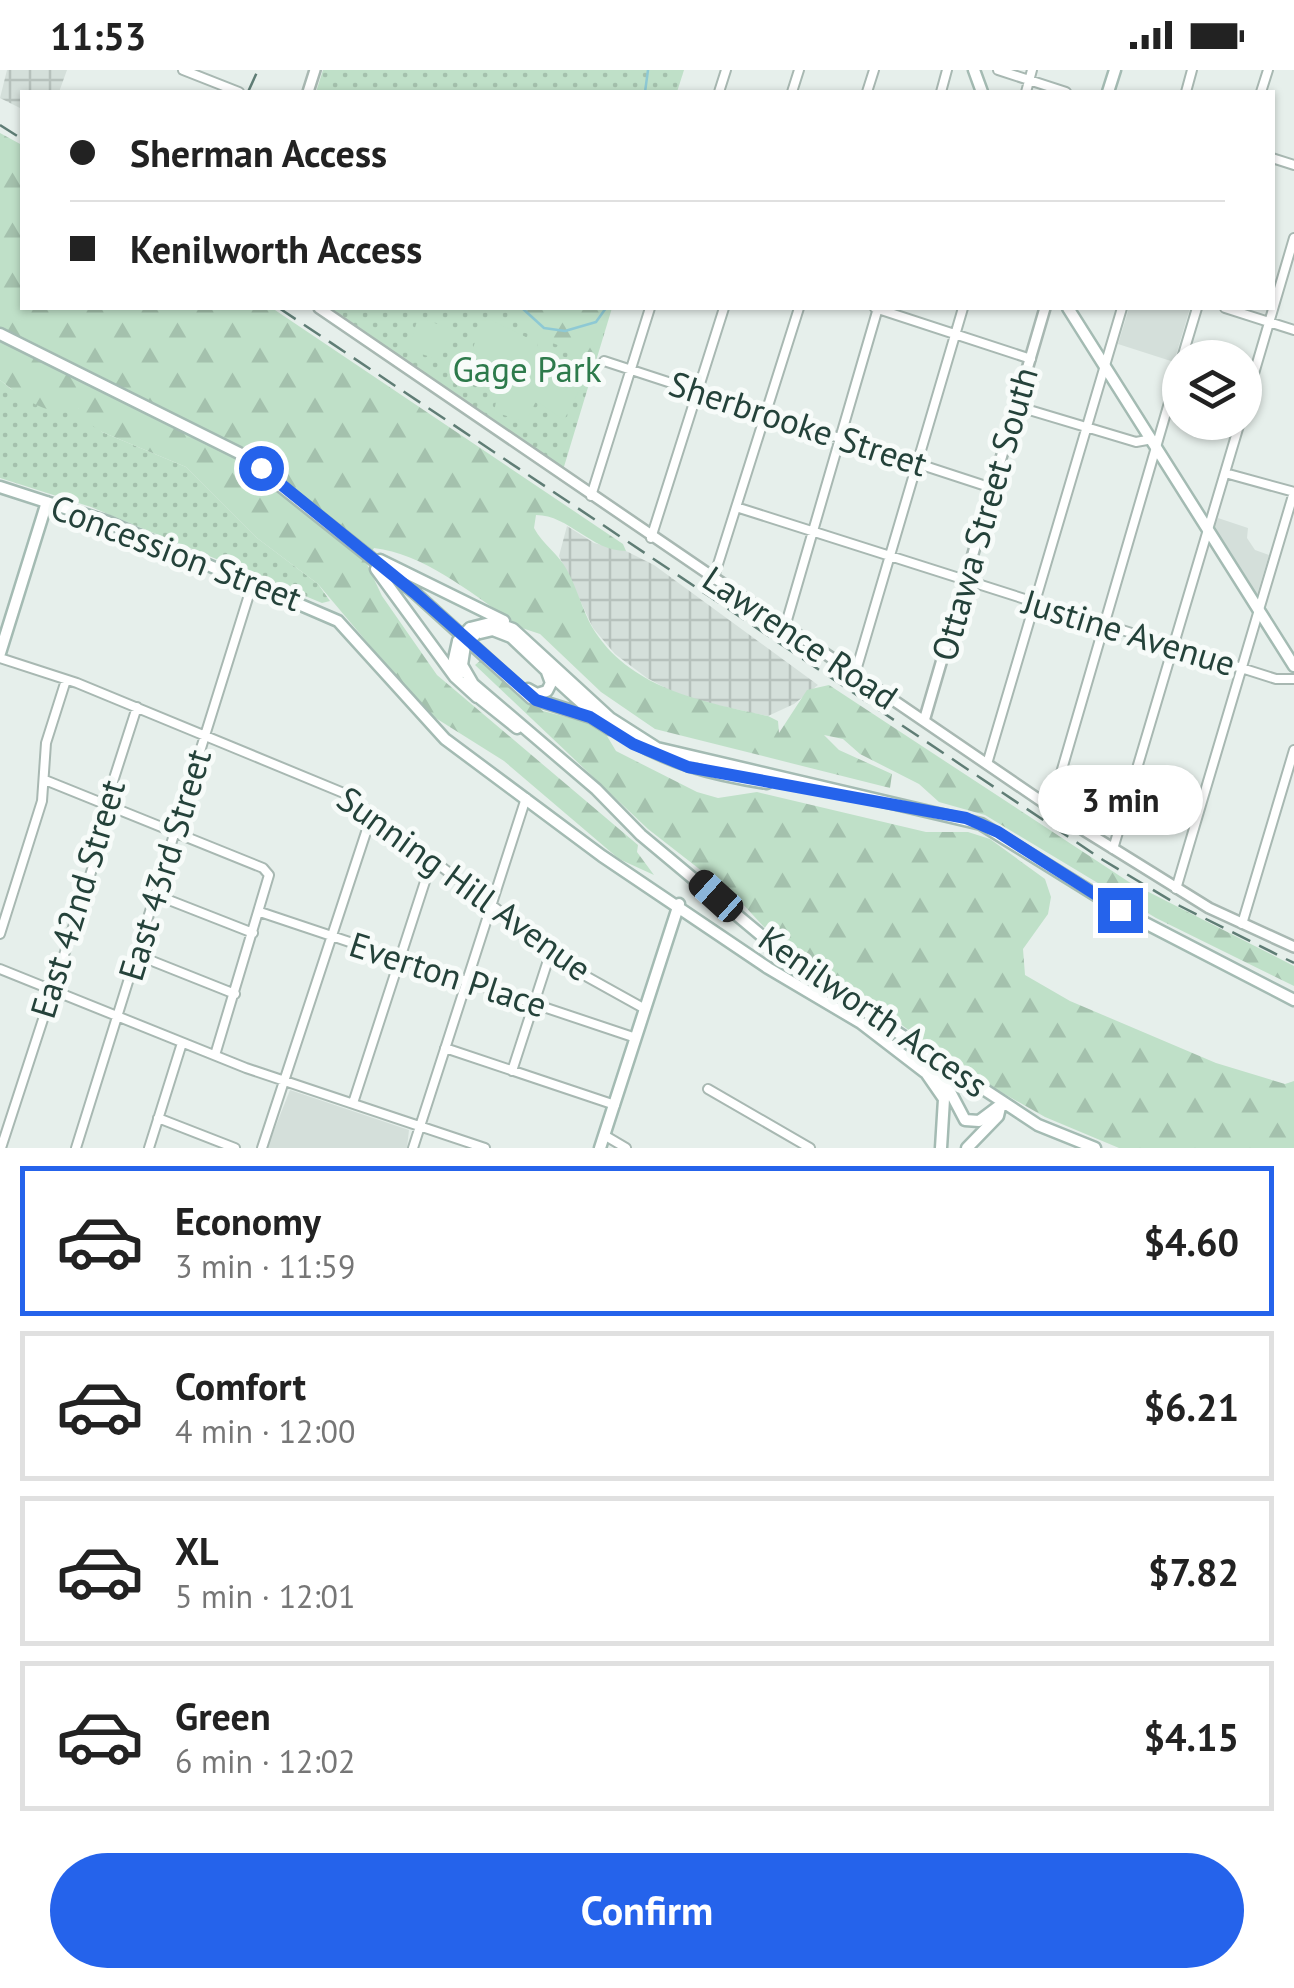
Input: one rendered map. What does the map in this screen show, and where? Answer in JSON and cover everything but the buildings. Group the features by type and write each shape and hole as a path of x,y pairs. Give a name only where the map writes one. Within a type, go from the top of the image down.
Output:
{"main road":[{"path":"1069,310 1257,614 1294,666"},
{"path":"0,334 239,453 431,606 531,698 590,717 656,756 688,767 949,813 998,832 1120,910 1294,1000"},
{"name":"Concession Street","path":"0,487 108,522 326,614 347,628 391,684 445,739 526,798"},
{"path":"0,656 46,502"},
{"path":"364,553 513,629 610,718 640,740 680,757 822,789"},
{"name":"Kenilworth Access","path":"364,553 455,677 476,697 544,744"},
{"path":"383,562 534,694 549,689 547,671"},
{"path":"476,697 455,671 462,643 473,631 494,622 513,629"},
{"path":"473,631 506,634 610,728"},
{"name":"Kenilworth Access","path":"462,643 467,678 769,944 980,1088 996,1106 1095,1148"},
{"path":"526,798 602,856 768,968 861,1023 946,1084 965,1120 978,1121 996,1106 998,1116 967,1148"},
{"path":"600,1148 678,904"},
{"path":"926,1073 944,1099 941,1148"}],"street":[{"path":"182,70 234,90"},
{"path":"998,70 1031,75 1062,90"},
{"path":"1275,302 1294,238"},
{"name":"Lawrence Road","path":"322,310 650,538 1113,850 1176,889 1294,946"},
{"path":"591,496 649,310"},
{"path":"650,538 723,310"},
{"path":"714,580 798,310"},
{"path":"785,627 876,310"},
{"path":"883,310 1031,359"},
{"path":"855,674 962,310"},
{"name":"Ottawa Street South","path":"924,720 1045,310"},
{"path":"987,764 1121,310"},
{"path":"1187,340 1196,310"},
{"path":"1230,310 1294,330"},
{"path":"1262,346 1273,310"},
{"name":"Sherbrooke Street","path":"604,361 992,488"},
{"path":"1016,406 1136,442 1148,440"},
{"path":"1051,807 1162,424"},
{"path":"1113,850 1235,440"},
{"path":"1176,889 1294,492 1225,472"},
{"name":"Justine Avenue","path":"736,507 889,559 1283,681 1294,680"},
{"name":"East 43rd Street","path":"76,1148 253,582"},
{"name":"Sunning Hill Avenue","path":"0,656 323,781 551,951 645,1009"},
{"path":"0,934 45,780 46,743 66,680"},
{"name":"East 42nd Street","path":"1,1148 138,707"},
{"path":"1242,924 1294,750"},
{"path":"45,780 263,868 269,884 216,1055"},
{"path":"413,1148 526,798"},
{"path":"262,1148 372,814"},
{"path":"353,1103 432,860"},
{"path":"156,895 253,933"},
{"name":"Everton Place","path":"260,912 636,1038"},
{"path":"512,1071 551,951"},
{"path":"137,955 235,994"},
{"path":"0,969 284,1081 486,1148"},
{"path":"149,1148 182,1042"},
{"path":"445,1048 614,1105"},
{"path":"708,1089 810,1148"},
{"path":"158,1118 236,1148"},
{"path":"604,1136 626,1148"}],"shaded area":[{"path":"7,70 67,70 60,90 20,90 20,108 0,98"},
{"path":"1128,310 1189,310 1181,340 1162,340 1162,358 1118,344"},
{"path":"1218,518 1248,528 1247,538 1255,550 1269,555 1257,595 1213,530"},
{"path":"567,526 594,543 626,551 654,565 818,685 794,704 768,716 684,698 647,678 615,654 593,628 559,556"},
{"path":"290,1090 409,1130 407,1148 267,1148"}],"green space":[{"path":"323,70 684,70 678,90 317,90"},
{"path":"0,133 20,144 20,310 275,310 623,544 626,551 613,549 559,521 536,515 534,528 567,570 592,627 608,648 647,679 694,698 768,716 778,721 779,733 807,690 829,685 1129,882 1294,966 1294,986 1156,918 985,815 939,802 919,784 860,754 843,739 824,735 839,750 892,774 890,788 655,729 601,692 540,634 522,628 433,568 374,548 366,562 382,596 437,675 638,845 637,852 654,875 619,859 504,761 426,712 318,584 257,538 186,467 102,432 82,419 78,408 46,409 0,380"},
{"name":"Gage Park","path":"334,310 611,310 563,470"},
{"path":"509,310 610,310 595,359 523,332"},
{"path":"418,318 451,328 441,360 408,350"},
{"path":"489,319 538,343 537,347 586,365 589,371 564,420 536,401 526,422 494,412 500,381 464,375 482,321"},
{"path":"0,380 11,389 78,408 102,432 186,467 257,538 318,584 330,601 322,603 91,507 0,478"},
{"path":"481,660 543,711 601,726 616,751 697,792 718,798 757,792 926,832 968,832 990,839 1045,879 1051,897 1048,914 1023,949 1025,975 1070,1001 1216,1063 1285,1084 1294,1081 1294,1148 1119,1148 1045,1117 957,1067 873,1003 777,941 739,900 648,829 475,665"}],"waterway":[{"path":"645,90 648,70"},
{"path":"524,310 544,328 565,331 596,322 605,310"}],"railway":[{"path":"249,90 258,70"},
{"path":"0,125 20,138"},
{"path":"282,310 1103,860 1180,906 1294,963"}],"route":[{"path":"261,468 415,593 536,700 590,717 656,756 688,767 966,818 998,832 1120,910"}]}
